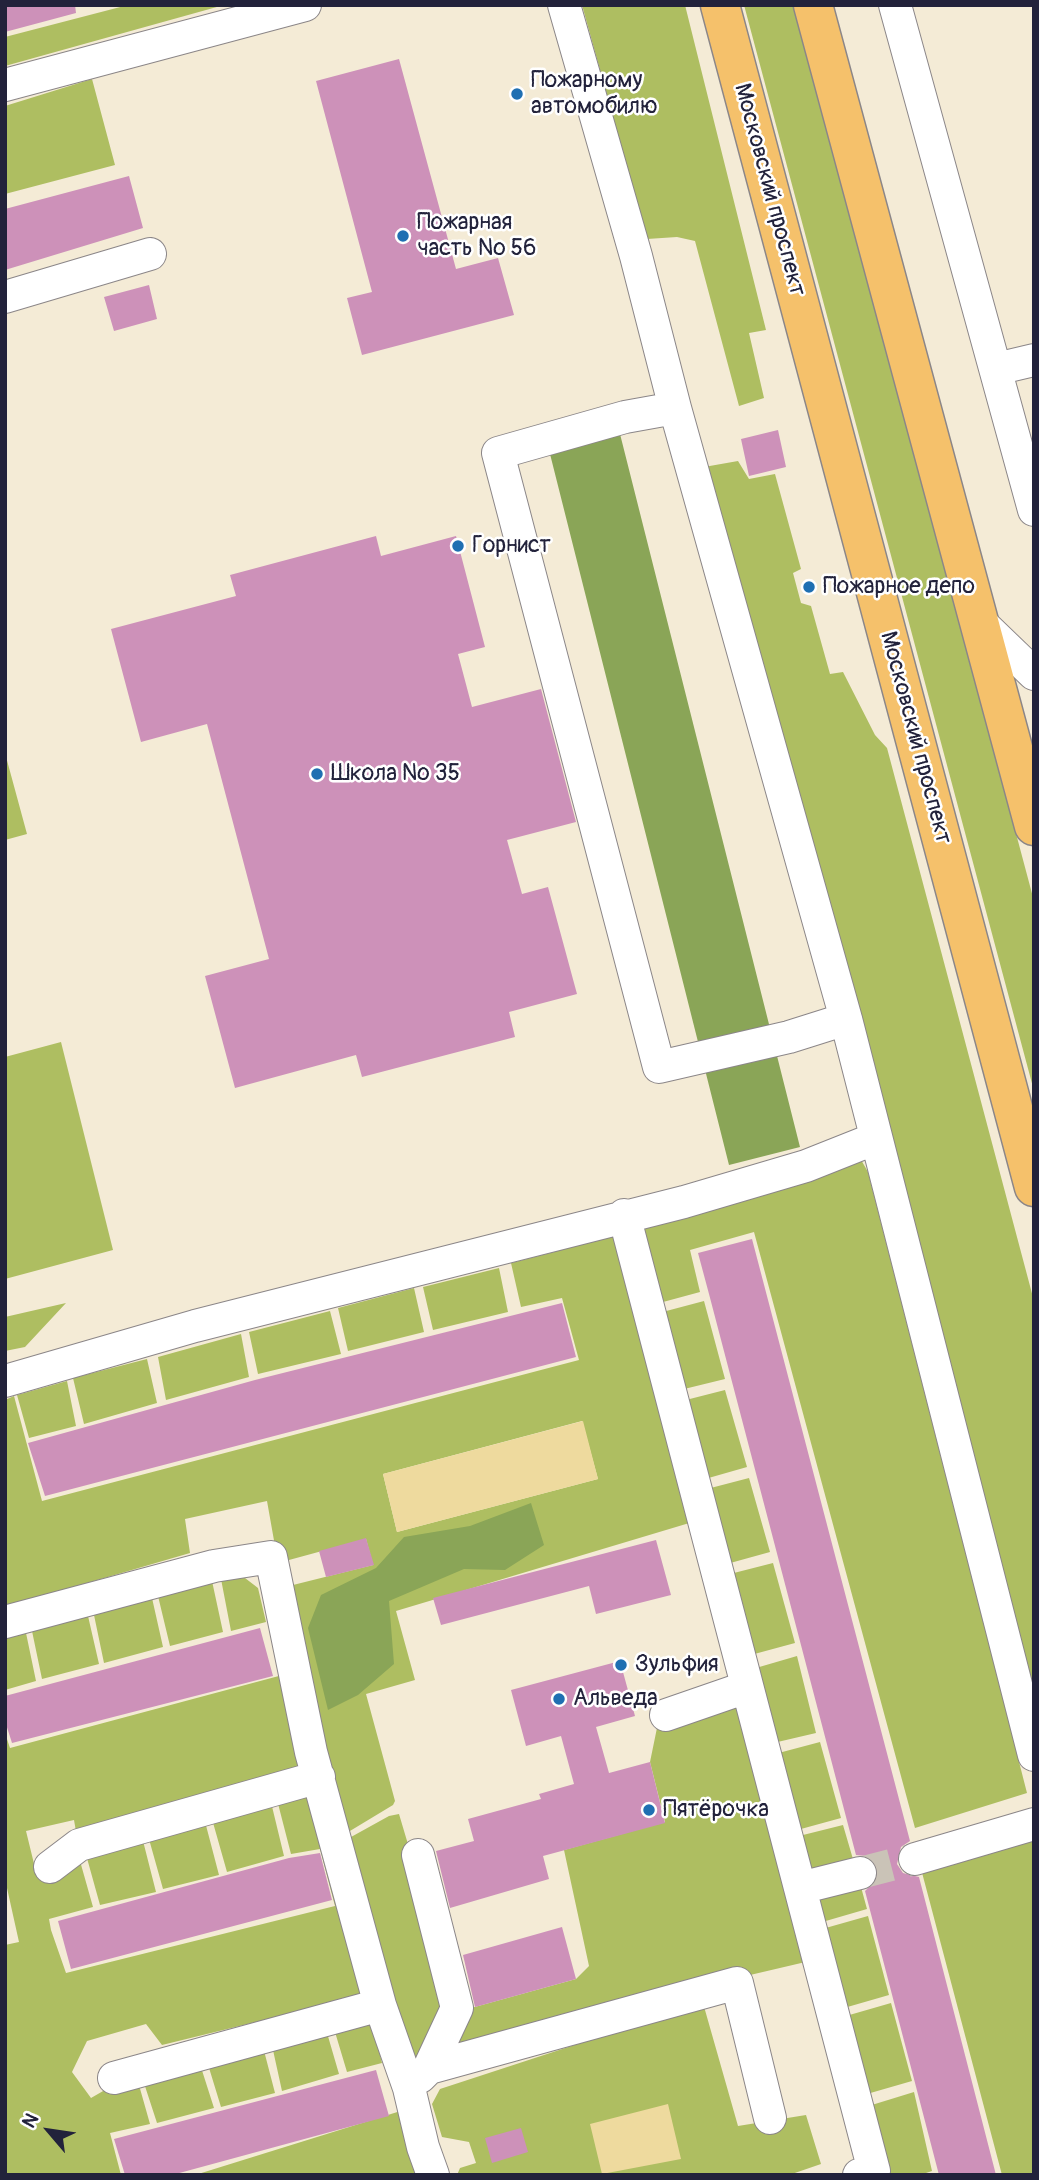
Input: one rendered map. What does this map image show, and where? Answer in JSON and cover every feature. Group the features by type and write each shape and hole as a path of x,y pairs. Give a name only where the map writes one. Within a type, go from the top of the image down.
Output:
{"main road":[{"name":"Московский проспект","path":"720,5 1034,1187"},
{"path":"813,5 1034,826"}],"street":[{"path":"5,85 305,5"},
{"path":"564,5 636,256 675,408 846,1019 874,1139 1034,1755"},
{"path":"895,5 1034,510"},
{"path":"5,297 150,254"},
{"path":"996,369 1034,360"},
{"path":"675,408 625,417 498,453 659,1067 789,1037 846,1019"},
{"path":"978,620 1034,674"},
{"path":"5,1381 195,1326 503,1249 624,1215 684,1202 806,1166 874,1139"},
{"path":"624,1215 874,2171 859,2175"},
{"path":"5,1622 214,1566 271,1557 319,1777 380,2005 419,2078 423,2147 433,2175"},
{"path":"666,1715 747,1687"},
{"path":"50,1867 79,1845 319,1777"},
{"path":"915,1859 1034,1824"},
{"path":"418,1855 457,2008 419,2078"},
{"path":"800,1888 860,1873"},
{"path":"419,2078 737,1983 770,2118"},
{"path":"114,2078 188,2055 380,2005"}],"green space":[{"path":"128,5 224,5 5,66 5,37"},
{"path":"582,5 685,5 766,330 749,333 764,398 739,406 695,241 677,237 647,239"},
{"path":"744,5 795,5 1034,901 1034,1091"},
{"path":"92,79 115,165 5,194 5,106"},
{"path":"619,430 800,1147 729,1165 549,450"},
{"path":"738,461 749,479 775,474 801,569 793,573 801,603 811,606 830,674 843,672 875,735 887,748 1034,1301 1034,1693 704,467"},
{"path":"5,753 27,834 5,840"},
{"path":"61,1042 113,1250 5,1279 5,1057"},
{"path":"856,1151 868,1172 1027,1793 915,1828 754,1232 690,1250 700,1292 652,1305 629,1219"},
{"path":"623,1221 696,1521 396,1611 415,1680 366,1694 395,1801 393,1805 340,1837 281,1588 373,1565 366,1539 278,1563 267,1501 185,1519 190,1553 5,1607 5,1400 14,1396 42,1501 579,1360 562,1298 521,1307 511,1263 554,1252 554,1239","holes":["582,1421 598,1479 397,1532 383,1474"]},
{"path":"499,1268 508,1312 433,1330 423,1287"},
{"path":"414,1288 424,1332 348,1351 338,1308"},
{"path":"704,1301 725,1379 676,1391 655,1314"},
{"path":"66,1303 25,1347 5,1351 5,1317"},
{"path":"330,1311 341,1354 258,1374 249,1332"},
{"path":"241,1334 249,1377 166,1400 158,1357"},
{"path":"147,1359 157,1403 84,1424 73,1378"},
{"path":"67,1381 76,1426 29,1438 17,1395"},
{"path":"725,1390 747,1467 698,1481 678,1402"},
{"path":"749,1478 770,1552 723,1565 703,1490"},
{"path":"531,1503 544,1545 505,1570 464,1569 389,1601 394,1664 358,1695 328,1710 308,1628 321,1595 376,1568 404,1537 470,1526"},
{"path":"773,1563 795,1643 747,1656 726,1575"},
{"path":"245,1578 258,1588 266,1622 231,1631 221,1579"},
{"path":"212,1581 223,1632 170,1646 158,1596"},
{"path":"152,1598 163,1647 104,1663 94,1615"},
{"path":"88,1616 99,1664 42,1679 32,1631"},
{"path":"26,1633 36,1681 5,1690 5,1639"},
{"path":"797,1656 816,1733 769,1744 749,1670"},
{"path":"290,1673 314,1774 78,1843 74,1820 26,1831 37,1876 80,1861 93,1907 49,1919 51,1930 66,1973 335,1906 320,1849 291,1854 275,1792 317,1781 374,1993 162,2045 146,2024 87,2041 72,2072 91,2098 117,2083 137,2078 150,2124 110,2133 121,2175 5,2175 5,1945 19,1942 5,1879 5,1733 10,1748"},
{"path":"743,1694 814,1960 733,1979 441,2061 471,2008 576,1979 589,1966 564,1850 665,1822 650,1762 658,1723"},
{"path":"820,1742 841,1818 790,1832 771,1755"},
{"path":"269,1794 284,1856 227,1872 210,1812"},
{"path":"203,1814 219,1875 163,1889 147,1832"},
{"path":"399,1814 454,1999 410,2081 342,1842 389,1816"},
{"path":"843,1825 855,1866 809,1880 791,1838"},
{"path":"141,1833 156,1892 100,1905 85,1851"},
{"path":"1034,1840 1034,2175 1002,2175 920,1865"},
{"path":"858,1876 867,1909 812,1925 807,1890"},
{"path":"868,1916 889,1995 837,2010 815,1931"},
{"path":"703,2003 738,2126 806,2115 821,2164 789,2175 457,2175 460,2168 476,2163 469,2142 442,2137 432,2104 440,2089"},
{"path":"891,2003 912,2081 860,2096 839,2018"},
{"path":"372,2021 382,2063 347,2072 332,2022"},
{"path":"325,2026 339,2074 282,2091 271,2041"},
{"path":"262,2043 275,2093 221,2107 206,2058"},
{"path":"199,2061 214,2108 157,2123 142,2077"},
{"path":"914,2092 932,2171 920,2175 884,2175 862,2108"},
{"path":"407,2109 426,2175 195,2175"}],"sand":[{"path":"583,1421 598,1479 397,1532 383,1474"},
{"path":"668,2104 681,2159 602,2174 590,2124"}],"building":[{"path":"5,5 75,5 76,13 5,32"},
{"path":"399,59 456,269 498,258 514,315 362,355 347,298 372,292 316,81"},
{"path":"129,176 143,228 5,270 5,209"},
{"path":"149,285 157,319 114,331 104,297"},
{"path":"778,430 786,467 749,476 741,439"},
{"path":"376,536 381,556 456,536 485,647 458,654 472,707 541,689 576,822 507,840 522,894 548,887 577,994 509,1012 515,1037 362,1077 356,1055 235,1088 205,976 269,959 207,724 141,742 111,629 236,596 230,575"},
{"path":"752,1239 910,1841 901,1847 897,1864 903,1873 919,1877 996,2175 939,2175 865,1891 877,1879 878,1868 866,1856 856,1855 698,1253"},
{"path":"562,1303 576,1357 45,1496 28,1443 255,1380"},
{"path":"366,1538 374,1565 326,1577 319,1551"},
{"path":"656,1540 671,1595 596,1614 589,1586 441,1625 433,1598"},
{"path":"260,1628 273,1676 12,1743 5,1721 5,1696"},
{"path":"620,1661 635,1716 596,1727 609,1773 650,1762 665,1823 543,1856 549,1879 450,1908 436,1851 474,1841 468,1819 541,1799 539,1794 574,1784 561,1736 526,1746 511,1690"},
{"path":"320,1853 332,1900 71,1969 58,1921 289,1858"},
{"path":"562,1927 576,1979 475,2007 463,1955"},
{"path":"376,2070 389,2116 172,2175 125,2175 114,2139"},
{"path":"521,2128 528,2152 492,2163 485,2138"}],"tunnel":[{"path":"860,1873 915,1859"}],"place":[{"name":"Пожарному автомобилю","path":"517,94"},
{"name":"Пожарная часть № 56","path":"403,236"},
{"name":"Горнист","path":"458,546"},
{"name":"Пожарное депо","path":"809,587"},
{"name":"Школа № 35","path":"317,774"},
{"name":"Зульфия","path":"621,1665"},
{"name":"Альведа","path":"559,1699"},
{"name":"Пятёрочка","path":"649,1810"}]}
